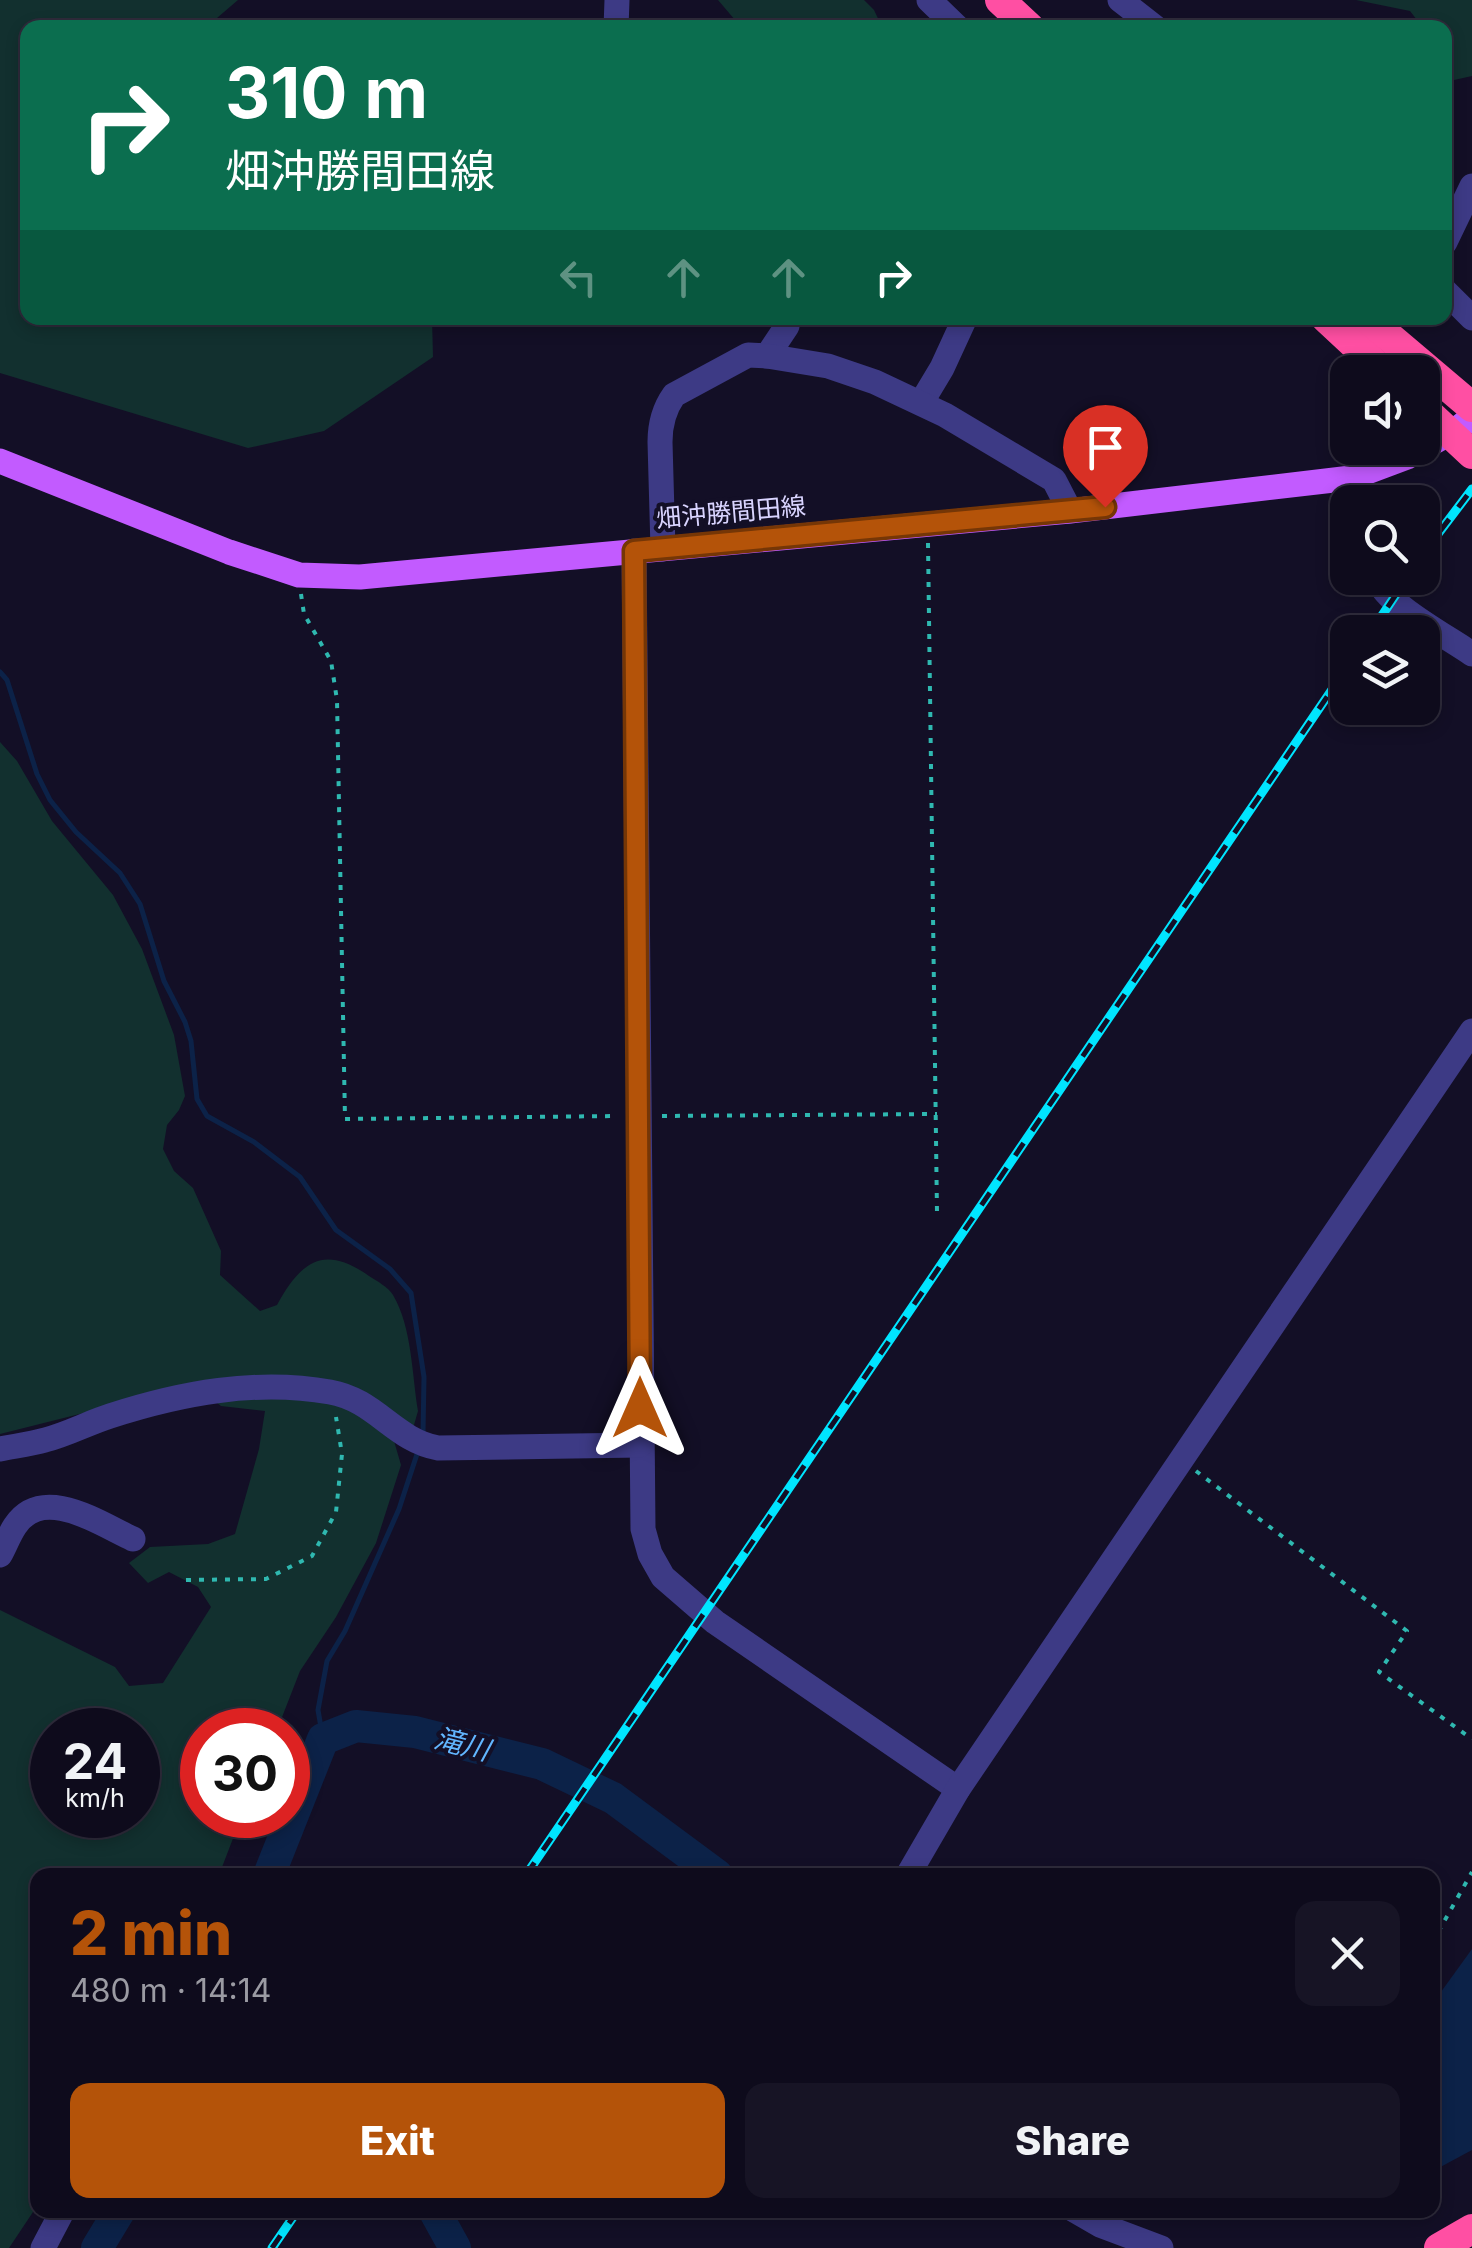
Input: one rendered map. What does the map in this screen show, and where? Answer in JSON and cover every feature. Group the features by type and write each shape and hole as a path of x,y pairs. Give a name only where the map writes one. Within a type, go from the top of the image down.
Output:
{"highway":[{"path":"1000,0 1021,20"},
{"path":"1334,325 1366,355"},
{"path":"1374,325 1472,407"},
{"path":"1440,424 1472,454"},
{"path":"1439,2248 1472,2229"}],"main road":[{"name":"畑沖勝間田線","path":"1361,485 1457,430 1472,416"},
{"name":"畑沖勝間田線","path":"0,461 229,552 299,574 360,578 926,523 1330,492"}],"street":[{"path":"929,0 950,20"},
{"path":"1120,0 1146,20"},
{"path":"1452,227 1472,186"},
{"path":"1452,298 1472,318"},
{"path":"767,356 787,325"},
{"path":"921,404 962,325"},
{"path":"663,549 660,442 667,404 674,394 748,355 828,366 876,382 1054,480 1070,511"},
{"path":"634,551 643,1529 650,1554 663,1577 715,1622 958,1789"},
{"path":"1388,595 1472,654"},
{"path":"912,1868 958,1789 1472,1032"},
{"path":"0,1449 46,1440 108,1416 187,1395 233,1388 333,1392 360,1400 415,1442 438,1448 640,1445"},
{"path":"0,1555 16,1524 26,1514 47,1507 69,1509 133,1539"},
{"path":"44,2248 59,2218"},
{"path":"1088,2218 1161,2248"}],"path":[{"path":"926,523 937,1213"},
{"path":"299,574 304,614 332,660 338,700 345,1119 938,1114"},
{"path":"186,1580 266,1579 312,1556 336,1512 342,1454 333,1392"},
{"path":"1181,1461 1407,1630 1378,1672 1472,1739"},
{"path":"1440,1930 1472,1872"}],"green space":[{"path":"0,0 238,0 217,20 20,20 20,325 432,325 433,357 324,431 248,448 0,373"},
{"path":"718,0 864,0 879,20 735,20"},
{"path":"1356,0 1472,0 1472,76 1452,80 1452,20 1417,20 1410,11"},
{"path":"0,742 17,761 52,821 113,895 142,949 174,1035 185,1096 167,1125 163,1149 174,1171 193,1188 221,1251 220,1275 260,1311 277,1305 295,1277 315,1262 339,1261 382,1284 393,1295 404,1322 418,1411 414,1425 402,1425 394,1441 401,1465 376,1543 336,1617 300,1671 286,1708 180,1708 180,1838 233,1838 222,1868 30,1868 30,2216 9,2248 0,2248 0,1610 115,1667 129,1686 163,1683 211,1607 198,1587 169,1572 148,1583 129,1563 150,1547 208,1544 235,1534 259,1449 265,1411 221,1406 195,1385 0,1434"}],"water":[{"path":"1472,1949 1472,2150 1440,2167 1440,1993"}],"waterway":[{"path":"0,672 7,680 37,774 50,800 76,832 120,873 140,904 164,981 185,1022 191,1041 197,1099 207,1116 254,1142 300,1177 336,1230 390,1269 411,1293 424,1377 423,1433"},
{"path":"323,1739 318,1710 327,1661 345,1631 399,1509 419,1448"},
{"name":"滝川","path":"272,1868 323,1739 356,1726 415,1732 542,1764 613,1798 708,1868"},
{"name":"滝川","path":"97,2248 115,2218"},
{"path":"438,2218 455,2248"}],"railway":[{"path":"1440,531 1472,489"},
{"path":"1382,615 1396,595"},
{"path":"531,1868 1330,692"},
{"path":"272,2248 293,2218"}],"route":[{"path":"640,1408 634,551 1105,507"}]}
